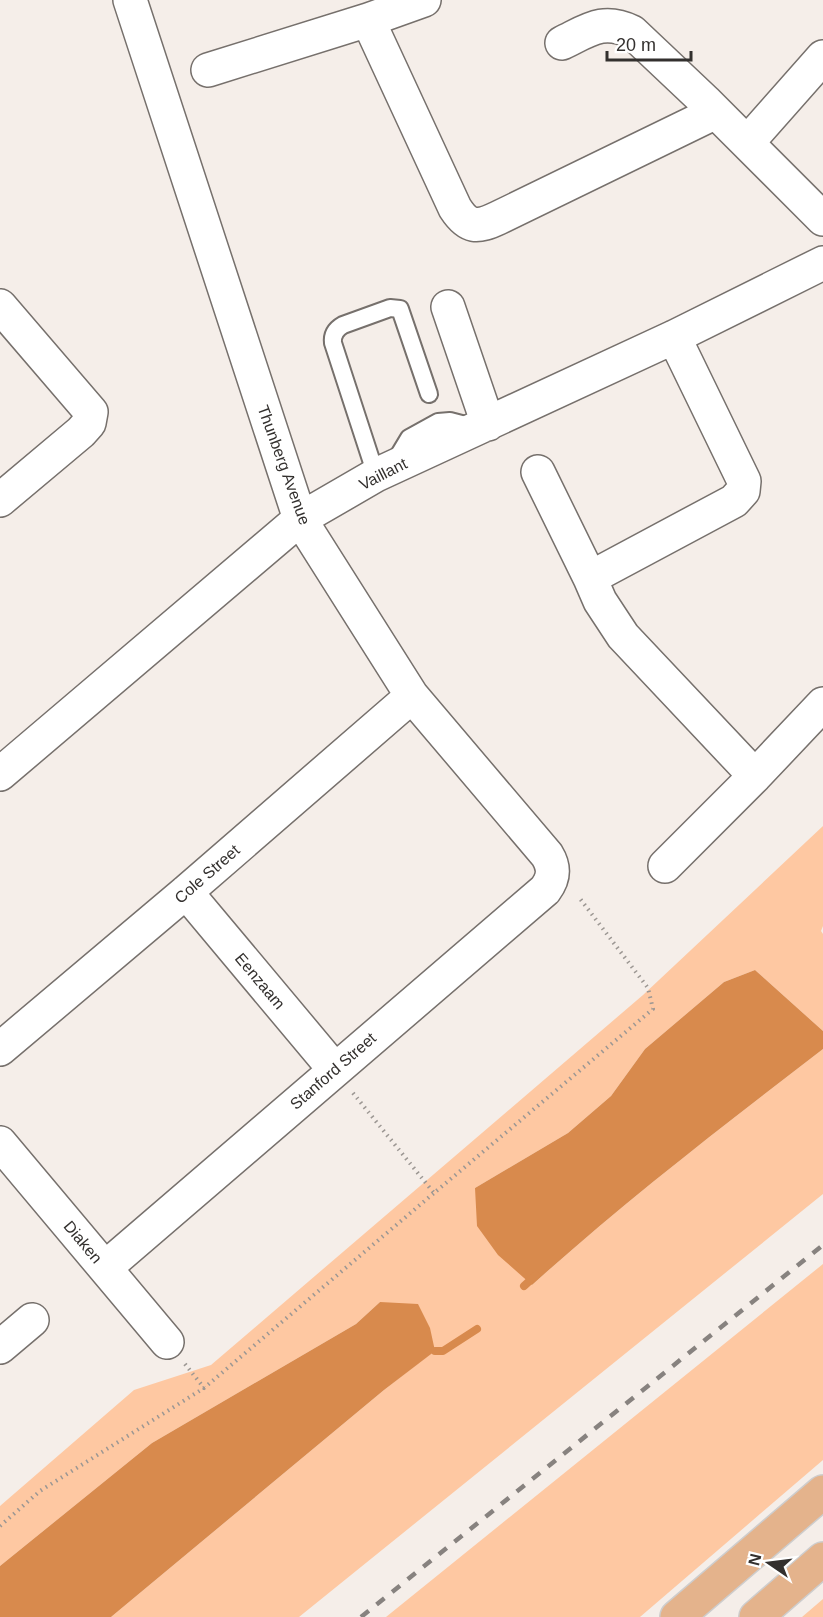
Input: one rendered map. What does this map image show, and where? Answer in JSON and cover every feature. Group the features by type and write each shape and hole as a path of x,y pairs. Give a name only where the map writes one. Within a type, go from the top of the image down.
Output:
{"main road":[{"path":"677,1617 823,1492"},
{"path":"756,1617 823,1559"}],"street":[{"name":"Thunberg Avenue","path":"130,0 300,519 412,696 547,855 552,866"},
{"path":"208,70 424,0"},
{"path":"368,20 455,208 466,222 475,225 484,225 716,112"},
{"path":"562,43 596,26 605,24 620,26 633,32 823,219"},
{"path":"747,142 823,57"},
{"name":"Vaillant","path":"0,774 300,519 384,472 674,337 823,263"},
{"path":"0,306 91,412 89,423 0,500"},
{"path":"448,307 483,426"},
{"path":"590,578 734,501 743,491 744,482 674,337"},
{"path":"538,472 600,601 622,636 755,776"},
{"name":"Cole Street","path":"0,1049 412,696"},
{"path":"665,866 823,704"},
{"name":"Stanford Street","path":"105,1268 545,890 553,877 552,866"},
{"name":"Eenzaam","path":"186,892 335,1070"},
{"name":"Diaken","path":"0,1143 167,1342"},
{"path":"0,1347 32,1320"}],"lane":[{"path":"384,472 333,343 333,335 338,327 390,308 400,309 429,394"}],"path":[{"path":"0,1526 40,1491 204,1388 654,1009 648,988 552,866"},
{"path":"335,1070 434,1193"},
{"path":"167,1342 204,1388"}],"shaded area":[{"path":"823,826 823,926 821,931 823,934 823,1031 755,970 724,982 645,1049 611,1096 568,1133 475,1188 532,1285 639,1193 823,1049 823,1194 299,1617 111,1617 434,1351 380,1302 356,1324 152,1443 0,1566 0,1506 134,1390 211,1365 643,995"},
{"path":"755,970 823,1031 823,1049 639,1193 532,1285 498,1255 477,1226 475,1188 568,1133 611,1096 645,1049 724,982"},
{"path":"823,1264 823,1460 640,1617 386,1617"},
{"path":"380,1302 418,1304 430,1328 435,1351 384,1390 111,1617 0,1617 0,1566 152,1443 356,1324"},
{"path":"823,1599 823,1617 802,1617"}],"waterway":[{"path":"524,1286 536,1275"},
{"path":"435,1351 443,1351 477,1329"}],"railway":[{"path":"361,1617 823,1245"}]}
